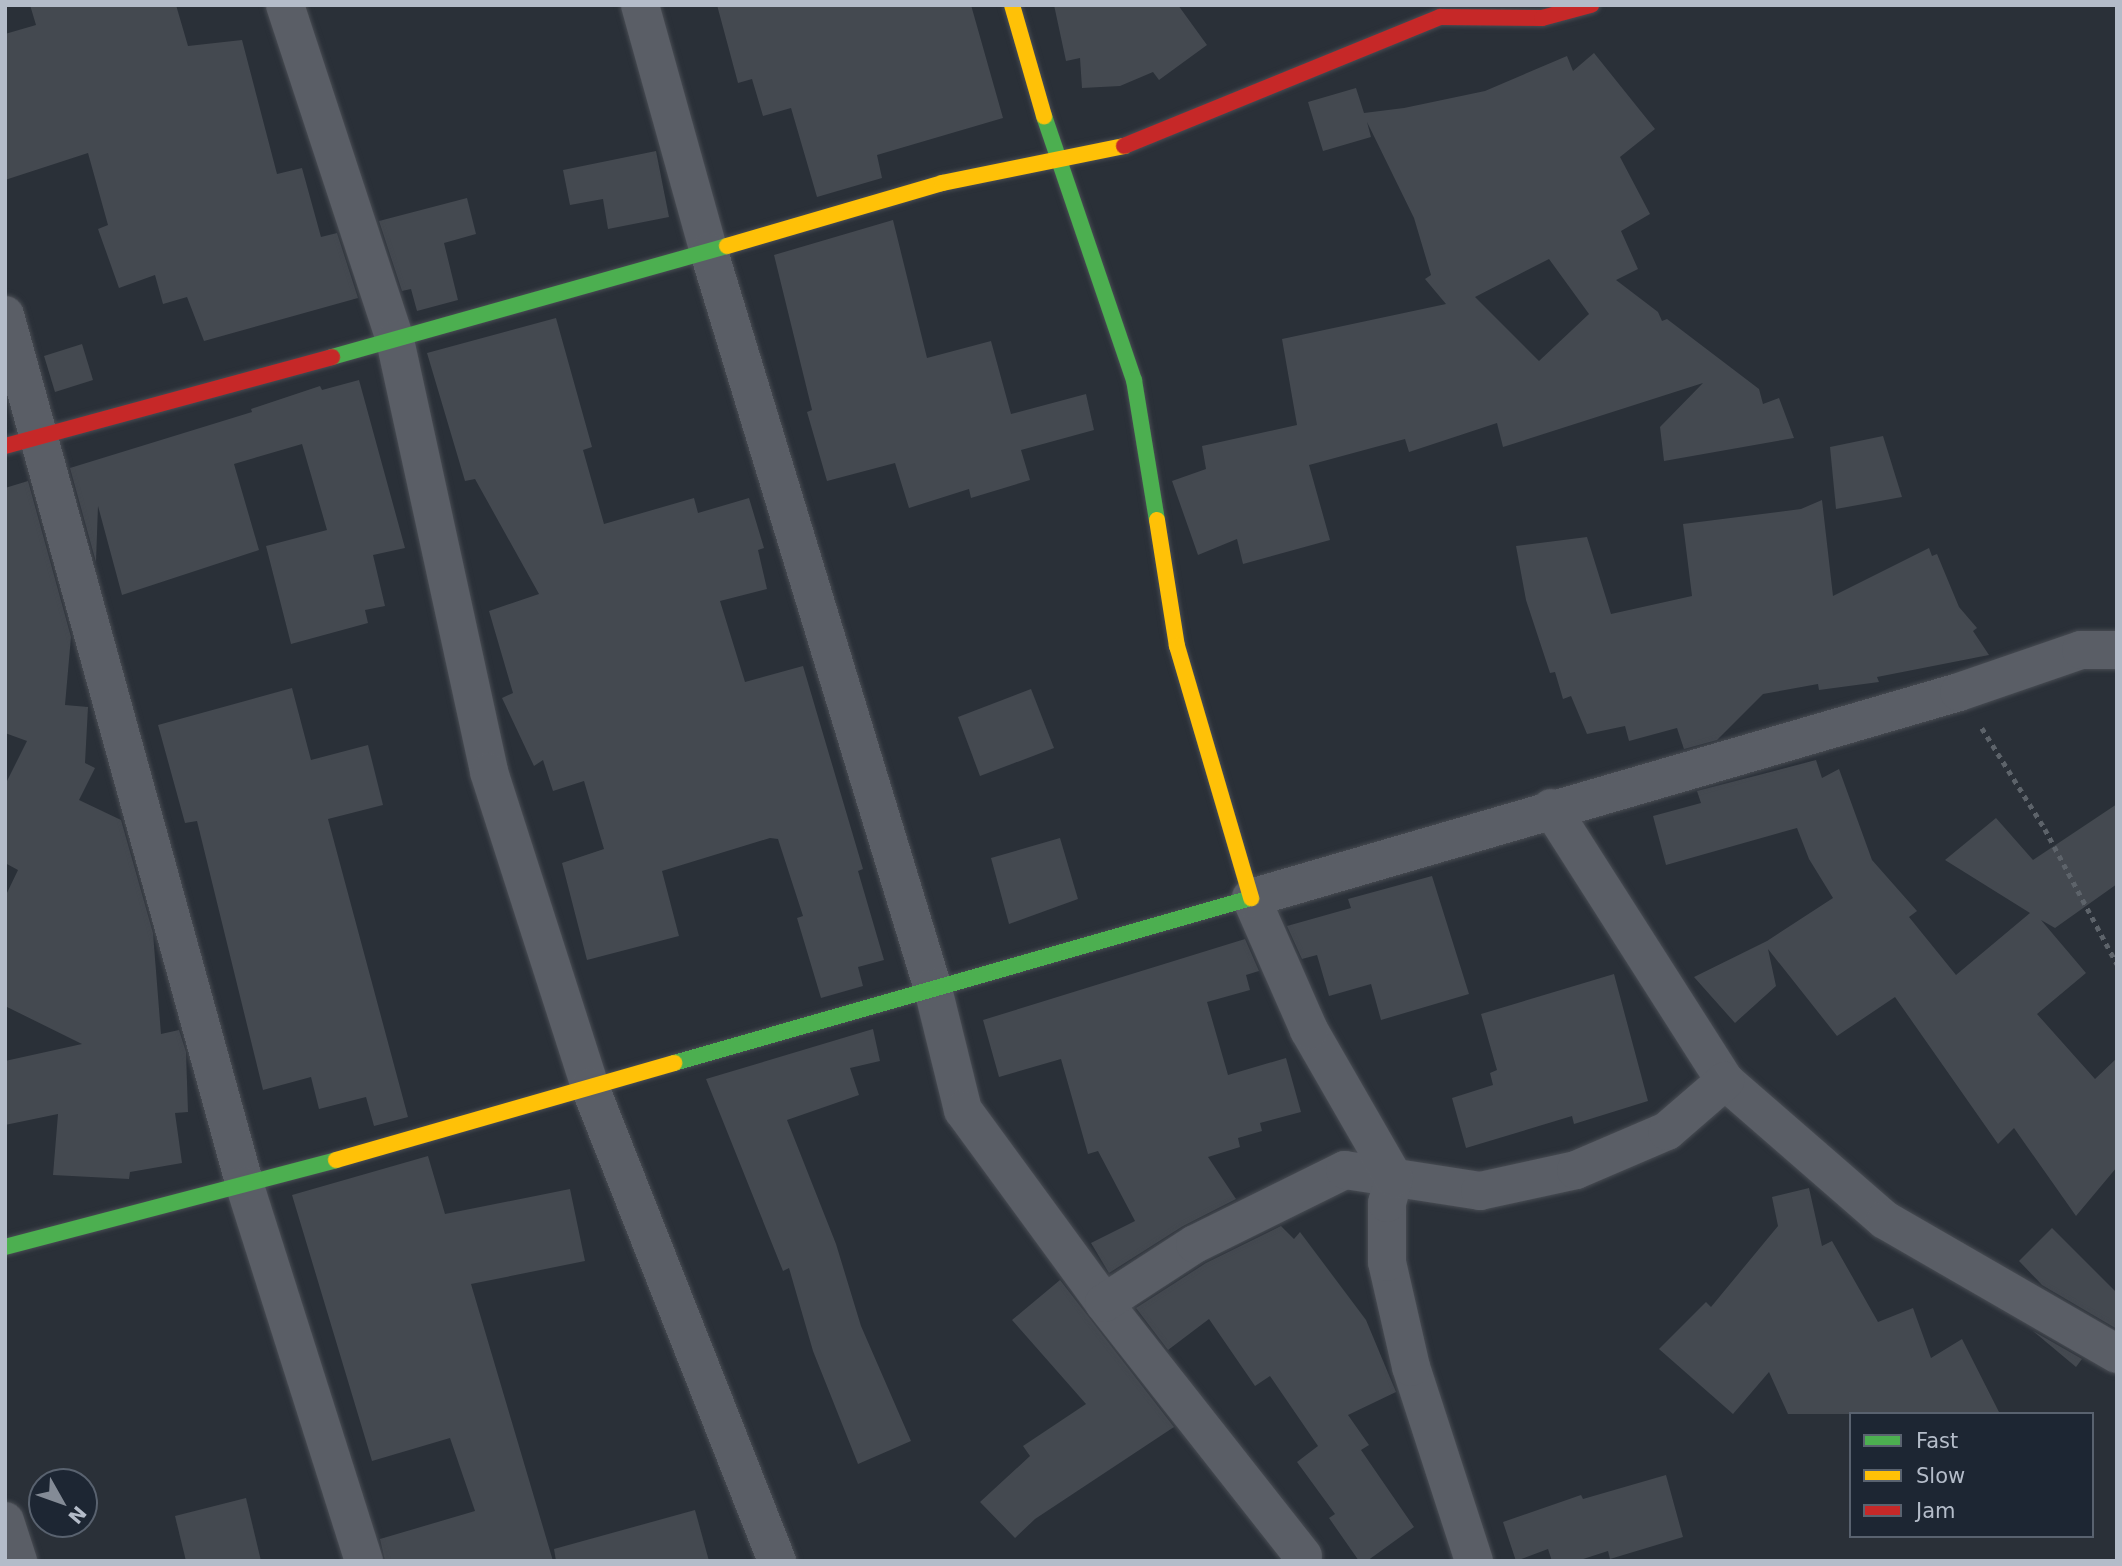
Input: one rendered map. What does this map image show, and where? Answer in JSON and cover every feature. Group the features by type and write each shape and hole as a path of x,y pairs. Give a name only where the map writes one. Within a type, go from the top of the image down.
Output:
{"street":[{"path":"285,5 395,341 489,772 590,1087 777,1561"},
{"path":"640,5 709,252 933,989 963,1110 1104,1303 1303,1556"},
{"path":"1012,5 1056,160 1134,380 1177,646 1251,898 1309,1030 1394,1178 1387,1203 1387,1262 1411,1367 1474,1561"},
{"path":"22,442 395,341 942,183 1129,145 1440,18 1542,18 1591,5"},
{"path":"5,315 22,442 245,1186 364,1561"},
{"path":"5,1247 245,1186 1251,898 1551,808 1959,692 2081,650 2117,650"},
{"path":"1551,808 1725,1081 1885,1220 2117,1354"},
{"path":"1104,1303 1195,1244 1300,1189 1345,1170 1480,1191 1576,1170 1667,1131 1725,1081"},
{"path":"5,1521 18,1561"}],"path":[{"path":"1959,692 2045,829 2117,964"}],"building":[{"path":"30,5 176,5 188,46 242,40 277,174 302,168 321,237 337,233 358,298 204,341 187,297 163,304 155,275 119,288 98,229 108,225 88,153 5,180 5,34 36,25"},
{"path":"717,5 971,5 1003,118 877,155 882,178 817,197 791,108 763,116 752,79 738,83"},
{"path":"1054,5 1178,5 1207,45 1159,80 1153,72 1120,86 1082,88 1080,58 1066,61"},
{"path":"1594,53 1655,129 1620,157 1650,214 1621,231 1638,269 1616,280 1658,312 1662,321 1667,319 1759,389 1763,404 1779,398 1794,438 1664,461 1660,427 1703,383 1503,447 1497,423 1409,452 1405,439 1309,465 1330,540 1243,564 1237,539 1198,555 1172,481 1206,469 1202,446 1297,425 1282,339 1446,304 1425,279 1431,275 1414,218 1367,122 1371,137 1323,151 1308,102 1356,88 1364,113 1404,108 1485,91 1567,56 1573,71","holes":["1549,259 1589,314 1539,361 1475,297"]},
{"path":"656,151 669,217 608,229 603,199 570,205 563,170"},
{"path":"467,198 476,234 444,243 458,300 417,311 411,289 402,291 379,221"},
{"path":"893,220 927,358 991,341 1011,414 1086,394 1094,430 1021,450 1030,480 971,498 969,489 909,508 895,463 827,481 807,412 812,410 774,255"},
{"path":"556,318 592,447 583,450 604,524 694,498 698,513 749,498 764,548 758,550 767,589 720,601 745,682 803,666 863,869 858,871 884,960 858,967 863,986 821,998 797,918 803,916 778,839 770,838 662,871 679,936 587,960 562,863 604,849 584,781 553,791 543,760 534,766 502,698 513,693 489,611 539,594 475,479 465,481 427,353"},
{"path":"82,344 93,380 55,392 44,356"},
{"path":"359,380 405,548 373,555 385,606 365,610 368,623 291,644 266,546 327,530 302,444 234,464 259,550 122,595 98,506 96,562 70,468 252,412 251,409 320,386 322,390"},
{"path":"1883,436 1902,497 1836,509 1830,447"},
{"path":"28,481 71,637 65,705 88,707 85,763 95,768 79,800 121,820 153,933 161,1034 179,1030 186,1052 188,1112 175,1113 182,1163 130,1172 129,1179 53,1175 58,1114 5,1125 5,1061 82,1044 5,1006 5,897 18,870 5,863 5,785 27,741 5,733 5,488"},
{"path":"1822,500 1833,596 1929,548 1932,556 1937,554 1959,607 1977,628 1973,631 1989,655 1877,677 1879,682 1819,690 1818,684 1763,694 1717,740 1684,749 1677,728 1629,741 1625,726 1587,734 1571,696 1563,699 1555,672 1550,673 1526,600 1516,546 1587,537 1611,614 1692,596 1683,524 1801,509"},
{"path":"292,688 311,760 368,745 383,805 328,819 408,1117 374,1126 366,1097 319,1109 311,1077 263,1090 197,821 185,823 158,725"},
{"path":"1031,689 1054,748 980,776 958,717"},
{"path":"1816,760 1822,778 1839,769 1872,860 1917,911 1909,917 1956,975 2030,913 1945,860 1996,818 2033,860 2117,804 2117,884 2055,928 2041,920 2086,973 2037,1014 2095,1079 2117,1058 2117,1167 2076,1216 2014,1128 1998,1144 1895,997 1837,1036 1768,949 1776,986 1735,1023 1694,977 1767,941 1833,898 1809,859 1797,828 1666,865 1653,816 1701,803 1697,791"},
{"path":"1060,838 1078,899 1009,924 991,858"},
{"path":"1432,876 1469,994 1381,1020 1371,984 1329,996 1317,955 1302,959 1287,926 1351,908 1348,899"},
{"path":"1245,939 1259,971 1246,975 1250,990 1207,1002 1228,1075 1286,1058 1301,1112 1260,1123 1262,1131 1238,1138 1240,1147 1208,1157 1236,1199 1183,1226 1109,1273 1091,1243 1135,1221 1098,1151 1088,1154 1061,1059 999,1077 983,1020"},
{"path":"1614,974 1648,1101 1574,1124 1572,1116 1466,1148 1452,1098 1493,1085 1490,1073 1497,1070 1481,1014"},
{"path":"873,1029 880,1061 850,1068 859,1095 787,1120 836,1244 861,1326 911,1441 858,1464 813,1351 789,1268 783,1271 706,1079"},
{"path":"428,1156 445,1214 570,1189 585,1261 471,1284 553,1561 385,1561 380,1539 475,1511 450,1438 372,1461 292,1195"},
{"path":"1809,1188 1822,1246 1832,1241 1878,1322 1913,1308 1931,1358 1962,1339 1999,1412 1788,1414 1769,1372 1733,1414 1659,1349 1706,1302 1711,1307 1778,1226 1772,1197"},
{"path":"1281,1226 1294,1239 1300,1232 1366,1320 1396,1392 1348,1415 1369,1445 1361,1450 1414,1527 1367,1561 1359,1561 1329,1518 1335,1514 1297,1462 1318,1446 1270,1376 1255,1386 1209,1319 1168,1350 1136,1308 1206,1263"},
{"path":"2052,1228 2117,1293 2117,1329 2042,1285 2019,1261"},
{"path":"1060,1280 1174,1427 1035,1519 1015,1538 980,1502 1030,1456 1023,1446 1086,1404 1012,1320"},
{"path":"2033,1331 2082,1359 2076,1367"},
{"path":"1666,1475 1683,1537 1610,1559 1608,1551 1577,1561 1552,1561 1548,1549 1516,1561 1503,1522 1581,1495 1583,1499"},
{"path":"246,1498 261,1561 186,1561 175,1516"},
{"path":"695,1510 709,1561 556,1561 554,1549"}],"traffic: fast":[{"path":"1044,116 1134,380 1157,520"},
{"path":"332,357 727,246"},
{"path":"674,1063 1251,898"},
{"path":"5,1247 336,1160"}],"traffic: slow":[{"path":"1012,5 1044,116"},
{"path":"727,246 942,183 1124,146"},
{"path":"1157,520 1177,646 1251,898"},
{"path":"336,1160 674,1063"}],"traffic: jam":[{"path":"1124,146 1440,17 1542,18 1591,5"},
{"path":"5,446 332,357"}]}
